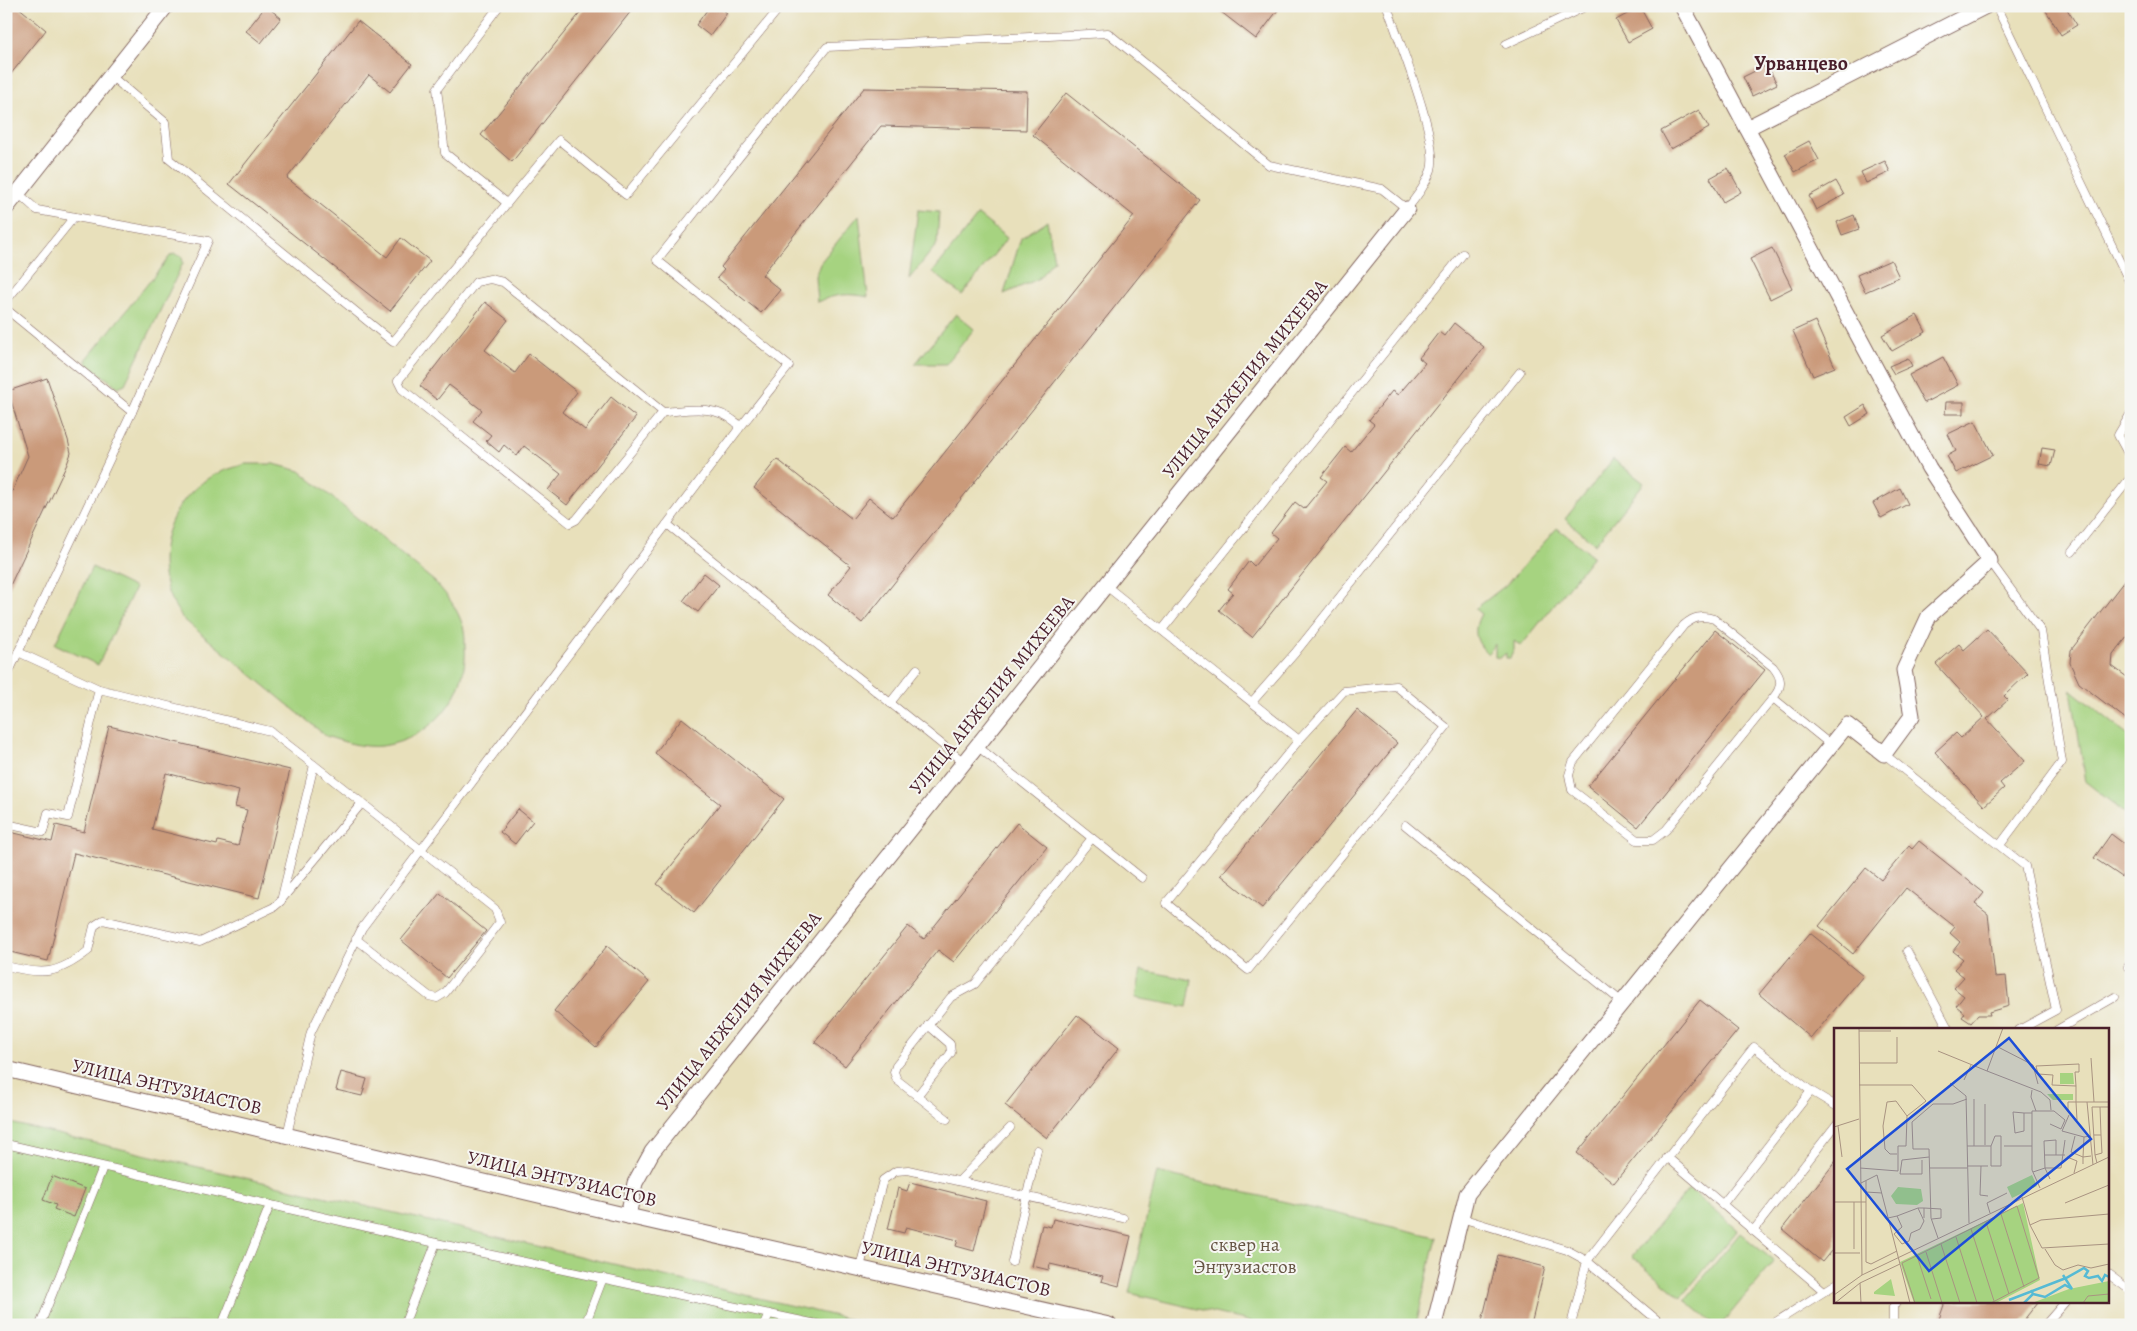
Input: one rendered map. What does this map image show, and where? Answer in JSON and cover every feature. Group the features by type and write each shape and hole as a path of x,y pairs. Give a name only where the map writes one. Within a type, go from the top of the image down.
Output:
{"street":[{"path":"6,208 166,6"},
{"path":"1434,1325 1468,1194 1847,725 1884,754 1912,716 1904,670 1929,616 1990,560 1928,468 1682,6"},
{"path":"1748,128 1986,6"},
{"name":"УЛИЦА АНЖЕЛИЯ МИХЕЕВА","path":"628,1216 635,1183 652,1152 1407,209"},
{"name":"УЛИЦА ЭНТУЗИАСТОВ","path":"6,1069 628,1216 860,1267 1109,1325"}],"lane":[{"path":"499,6 437,89 445,153 507,203"},
{"path":"111,76 165,122 169,159 393,342 559,140 626,195 781,6"},
{"path":"287,1136 311,1032 356,939 420,850 738,430 789,366 657,260 827,46 1108,33 1269,165 1382,189 1407,209 1423,188 1432,168 1432,148 1426,120 1387,6"},
{"path":"1506,44 1587,6"},
{"path":"1996,6 2131,285"},
{"path":"6,678 132,412 208,241 38,210 18,193"},
{"path":"6,301 74,217"},
{"path":"1162,630 1463,254"},
{"path":"663,412 576,520 570,523 402,389 398,381 476,282 496,280 663,412 713,410 726,415 737,423 738,430"},
{"path":"6,309 132,412"},
{"path":"1252,702 1295,653 1520,372"},
{"path":"2131,413 2118,435 2131,459"},
{"path":"2072,552 2131,477"},
{"path":"667,524 964,762"},
{"path":"1990,560 2041,631 2062,762 2000,845"},
{"path":"1105,585 1299,740"},
{"path":"1705,616 1714,619 1773,667 1780,675 1781,682 1780,690 1773,698 1666,830 1653,840 1637,840 1572,790 1569,774 1573,762 1684,625 1692,619 1705,616"},
{"path":"18,652 98,688 270,730 495,909 499,915 497,927 445,993 438,998 429,996 356,939"},
{"path":"890,703 917,669"},
{"path":"1396,686 1446,727 1248,970 1166,903 1299,740 1344,691 1396,686"},
{"path":"6,824 43,832 48,812 68,817 98,688"},
{"path":"1773,698 1831,744"},
{"path":"977,746 1142,878"},
{"path":"1884,754 2025,866 2056,1010 2023,1028"},
{"path":"280,901 314,766"},
{"path":"6,966 36,974 66,966 88,951 94,926 103,920 202,942 268,910 280,901 362,803"},
{"path":"1405,825 1622,1002"},
{"path":"947,1119 897,1080 894,1069 954,994 967,990 975,984 1092,838"},
{"path":"1907,951 1949,1028"},
{"path":"2061,1028 2115,997"},
{"path":"917,1096 951,1053 950,1044 928,1025"},
{"path":"1571,1325 1587,1261 1754,1047 1811,1091 1834,1105"},
{"path":"1722,1204 1811,1091"},
{"path":"959,1182 1010,1128"},
{"path":"1753,1231 1834,1128"},
{"path":"6,1144 436,1243 821,1325"},
{"path":"1012,1262 1037,1150"},
{"path":"1667,1158 1824,1291"},
{"path":"40,1325 103,1167"},
{"path":"860,1267 878,1193 883,1180 896,1171 908,1170 1123,1218"},
{"path":"222,1325 270,1205"},
{"path":"1461,1218 1567,1250 1587,1261 1663,1325"},
{"path":"404,1325 436,1243"},
{"path":"2110,1275 2131,1290"},
{"path":"585,1325 603,1278"},
{"path":"1771,1325 1834,1285"},
{"path":"1893,1325 1893,1307 1895,1304"},
{"path":"2045,1325 2063,1304"},
{"path":"764,1325 769,1314"}],"green space":[{"path":"918,210 939,212 937,244 909,279"},
{"path":"859,215 868,297 842,295 817,302 815,276 820,263"},
{"path":"978,215 1007,238 962,295 933,272"},
{"path":"1047,221 1054,260 1038,279 1004,294 1021,238"},
{"path":"175,254 182,257 183,263 125,384 118,387 87,364 86,360 171,255"},
{"path":"956,314 974,329 946,364 915,364"},
{"path":"1613,459 1644,483 1595,544 1565,519"},
{"path":"245,464 274,464 300,471 435,582 452,602 465,633 465,663 461,681 454,697 444,712 417,734 400,742 382,746 354,744 326,736 182,618 169,595 165,579 163,564 167,532 181,504 191,492 218,473"},
{"path":"1557,528 1593,556 1521,646 1514,641 1514,650 1510,658 1506,658 1506,653 1500,658 1495,657 1495,644 1488,654 1480,645 1476,636 1476,625 1481,614 1475,609 1506,585"},
{"path":"92,567 135,588 98,665 55,644"},
{"path":"2071,690 2131,737 2131,818 2086,782"},
{"path":"1141,970 1192,980 1187,1007 1136,998"},
{"path":"6,1122 874,1325 6,1325"},
{"name":"сквер на Энтузиастов","path":"1157,1172 1436,1237 1416,1325 1266,1325 1129,1293"},
{"path":"1689,1189 1738,1230 1681,1297 1632,1256"},
{"path":"1740,1233 1774,1261 1721,1325 1715,1325 1685,1300"}],"building":[{"path":"6,6 17,6 46,30 6,80"},
{"path":"266,6 281,18 261,43 246,31"},
{"path":"586,6 635,6 512,162 481,135"},
{"path":"710,6 718,6 727,13 710,36 696,25"},
{"path":"1217,6 1281,6 1256,39 1216,8"},
{"path":"2043,6 2065,6 2077,25 2061,35"},
{"path":"1640,7 1652,29 1628,42 1616,20"},
{"path":"358,21 412,64 390,92 369,75 287,178 387,257 401,238 430,261 390,311 229,184"},
{"path":"1767,65 1777,84 1752,96 1743,77"},
{"path":"864,88 1027,91 1026,130 881,126 762,275 780,290 761,313 717,278 724,270 721,267"},
{"path":"1066,93 1200,200 862,623 828,595 851,566 754,488 777,459 852,519 869,498 893,517 1134,216 1033,135"},
{"path":"1699,110 1709,128 1671,149 1661,131"},
{"path":"1809,141 1819,160 1795,172 1785,154"},
{"path":"1885,161 1890,172 1866,183 1861,172"},
{"path":"1728,168 1741,192 1723,202 1710,178"},
{"path":"1836,181 1844,195 1816,210 1809,196"},
{"path":"1854,215 1859,229 1842,235 1837,222"},
{"path":"1772,248 1792,288 1770,299 1750,259"},
{"path":"1891,260 1899,277 1865,292 1857,275"},
{"path":"485,302 508,320 485,350 515,373 529,354 577,392 562,412 585,430 611,397 636,417 567,505 548,490 561,474 524,446 517,456 504,445 499,452 486,441 491,435 473,421 482,410 449,385 437,400 420,386"},
{"path":"1917,315 1926,332 1892,351 1882,335"},
{"path":"1815,321 1835,367 1813,376 1793,331"},
{"path":"1454,323 1484,347 1252,637 1219,610 1233,593 1228,589 1249,561 1254,566 1277,538 1271,533 1295,502 1304,509 1327,481 1321,477 1345,447 1351,452 1374,424 1369,420 1392,391 1398,395 1425,363 1419,358 1439,332 1444,336"},
{"path":"1943,357 1958,385 1924,403 1909,375"},
{"path":"1908,358 1912,366 1894,374 1889,366"},
{"path":"47,378 71,453 6,594 6,505 28,456 8,391"},
{"path":"1946,402 1964,402 1964,414 1945,414"},
{"path":"1865,405 1870,414 1851,426 1846,417"},
{"path":"1975,421 1993,455 1956,473 1947,456 1956,451 1948,434"},
{"path":"2042,448 2055,450 2051,466 2039,464"},
{"path":"1900,488 1908,504 1881,518 1873,503"},
{"path":"2131,572 2131,632 2113,655 2112,666 2131,680 2131,723 2079,683 2070,663 2071,650"},
{"path":"704,573 719,585 698,612 683,601"},
{"path":"1987,629 2028,673 2004,696 2008,700 1987,719 2025,761 2000,783 2004,788 1984,806 1935,752 1956,733 1961,738 1984,717 1936,664 1959,644 1964,650"},
{"path":"1715,630 1765,670 1638,827 1588,786"},
{"path":"1357,710 1397,743 1262,908 1221,875"},
{"path":"682,718 784,799 694,913 657,884 720,804 655,753"},
{"path":"109,726 290,770 259,898 74,853 48,961 6,951 6,831 52,842 56,825 84,832","holes":["166,773 239,791 235,807 247,810 238,846 218,841 217,845 152,829"]},
{"path":"518,809 533,821 515,844 500,832"},
{"path":"1017,823 1047,847 954,962 938,950 845,1066 815,1042 908,926 924,939"},
{"path":"2111,834 2131,849 2131,864 2122,877 2094,858"},
{"path":"1919,841 1984,893 1975,904 1988,914 1995,977 2006,976 2009,1006 1989,1012 1990,1015 1978,1015 1971,1023 1962,1017 1965,1013 1956,1006 1964,996 1954,988 1964,977 1954,969 1963,959 1953,951 1960,942 1950,933 1955,927 1906,888 1853,954 1819,926 1866,868 1881,880 1909,846 1912,849"},
{"path":"440,893 486,931 447,978 401,940"},
{"path":"1810,933 1863,976 1811,1038 1759,994"},
{"path":"607,946 649,982 596,1047 554,1011"},
{"path":"1700,1000 1738,1030 1614,1183 1577,1153"},
{"path":"1077,1015 1119,1048 1047,1138 1005,1105"},
{"path":"341,1072 367,1079 362,1096 336,1090"},
{"path":"1834,1164 1834,1247 1822,1262 1782,1229"},
{"path":"52,1176 85,1189 74,1217 54,1209 56,1205 43,1200"},
{"path":"910,1182 986,1201 974,1251 956,1246 958,1240 906,1227 904,1233 888,1229 898,1188 907,1191"},
{"path":"1053,1219 1131,1236 1119,1286 1101,1281 1103,1276 1050,1264 1049,1270 1032,1266 1042,1225 1051,1227"},
{"path":"1498,1255 1545,1267 1531,1325 1481,1325"},
{"path":"1944,1304 2036,1304 2020,1325 1937,1325"}],"district":[{"name":"Урванцево","path":"1801,63"}]}
